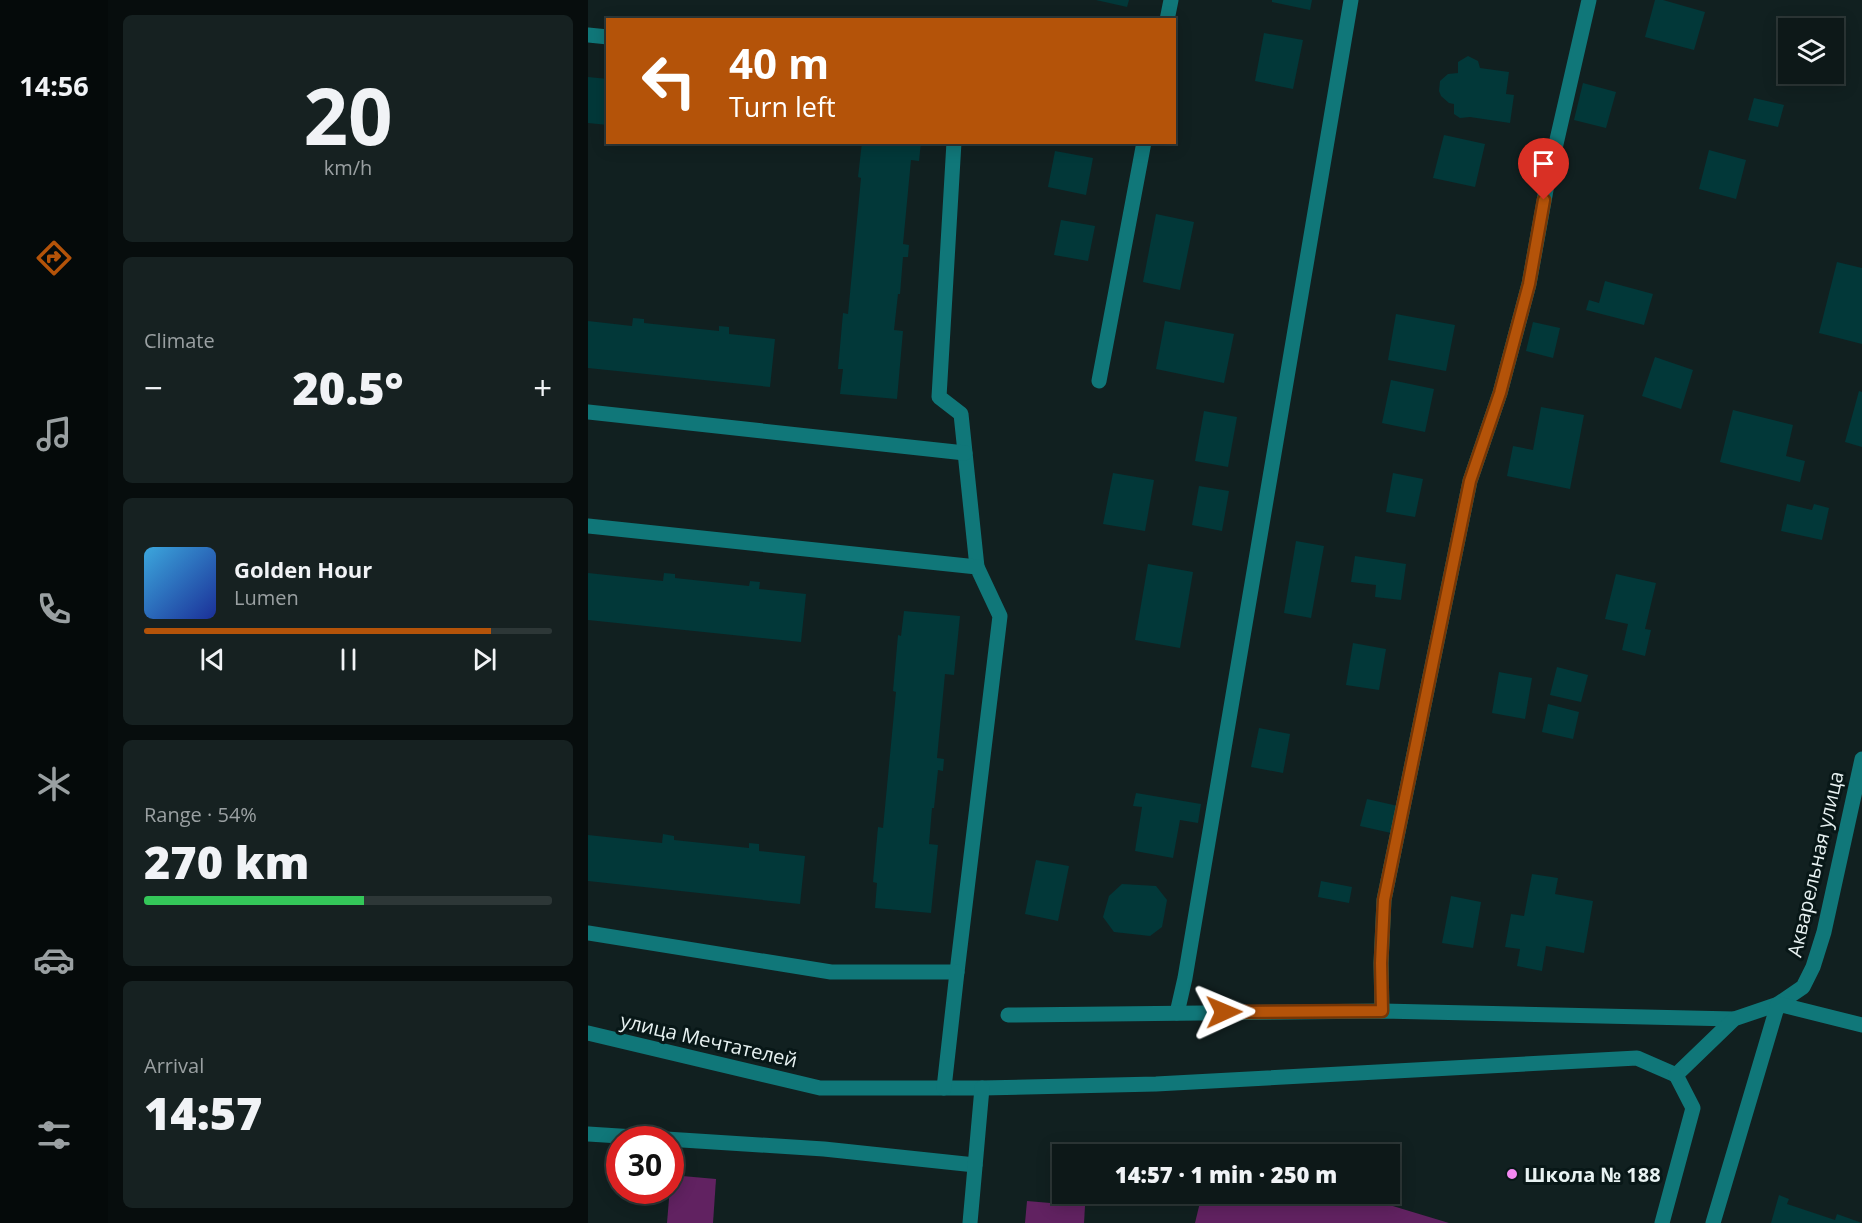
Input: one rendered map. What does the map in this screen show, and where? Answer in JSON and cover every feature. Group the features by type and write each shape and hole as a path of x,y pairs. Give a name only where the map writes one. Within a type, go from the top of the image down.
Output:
{"street":[{"path":"1167,18 1171,0"},
{"path":"1177,1013 1185,978 1351,0"},
{"path":"1382,1011 1381,963 1384,900 1470,481 1500,393 1529,284 1548,179 1589,0"},
{"path":"588,36 606,37"},
{"path":"944,1089 1000,616 977,567 961,414 939,397 954,144"},
{"path":"1099,381 1144,144"},
{"path":"588,412 965,453"},
{"path":"588,526 977,567"},
{"name":"Акварельная улица","path":"1676,1075 1734,1019 1778,1004 1803,987 1813,967 1824,932 1862,759"},
{"path":"588,933 831,972 957,972"},
{"path":"1713,1223 1778,1004 1862,1025"},
{"path":"1008,1015 1382,1011 1734,1019"},
{"name":"улица Мечтателей","path":"588,1033 820,1088 944,1089 1156,1084 1637,1058 1676,1075"},
{"path":"1662,1223 1693,1108 1676,1075"},
{"path":"970,1223 982,1088"},
{"path":"588,1134 824,1149 975,1165"}],"shaded area":[{"path":"684,1176 716,1179 713,1223 667,1223 669,1204 684,1204"},
{"path":"1027,1201 1085,1206 1084,1223 1025,1223"},
{"path":"1200,1204 1386,1204 1449,1223 1195,1223"}],"building":[{"path":"1096,0 1129,0 1127,7"},
{"path":"1272,0 1312,0 1310,10 1272,2"},
{"path":"1655,0 1663,0 1705,12 1694,50 1645,37"},
{"path":"1264,33 1303,40 1293,89 1255,81"},
{"path":"1468,56 1478,61 1480,68 1509,72 1506,94 1514,95 1510,123 1470,117 1460,118 1454,114 1454,104 1441,96 1440,81 1448,74 1458,73 1458,62"},
{"path":"588,77 606,79 606,125 588,123"},
{"path":"1583,83 1616,92 1606,128 1574,120"},
{"path":"1754,98 1784,105 1778,127 1748,120"},
{"path":"1444,135 1485,144 1475,187 1433,178"},
{"path":"862,144 921,144 919,161 911,160 903,244 909,245 908,257 903,257 894,330 903,331 897,399 840,394 843,369 838,369 843,313 848,314 861,178 858,177"},
{"path":"1709,150 1746,160 1736,199 1699,189"},
{"path":"1055,151 1093,158 1086,195 1048,187"},
{"path":"1156,214 1194,222 1180,290 1143,282"},
{"path":"1061,220 1095,226 1088,261 1054,255"},
{"path":"1837,262 1862,268 1862,344 1819,333"},
{"path":"1605,281 1653,294 1644,325 1586,310 1589,300 1599,303"},
{"path":"1396,314 1455,325 1446,371 1388,360"},
{"path":"633,318 644,319 644,323 719,331 719,326 729,327 729,334 775,339 770,387 588,368 588,321 632,326"},
{"path":"1165,321 1234,334 1224,383 1156,369"},
{"path":"1533,322 1560,328 1553,358 1526,351"},
{"path":"1655,357 1693,370 1681,409 1642,396"},
{"path":"1391,380 1434,389 1425,432 1382,423"},
{"path":"1859,391 1862,392 1862,447 1845,442"},
{"path":"1541,407 1584,415 1570,489 1507,476 1513,446 1533,450"},
{"path":"1733,410 1793,425 1786,456 1805,461 1800,482 1720,462"},
{"path":"1204,411 1237,417 1228,467 1195,461"},
{"path":"1113,473 1154,480 1145,531 1103,524"},
{"path":"1393,473 1423,479 1415,517 1386,512"},
{"path":"1199,486 1229,491 1222,531 1192,525"},
{"path":"1787,504 1812,510 1814,504 1829,508 1822,540 1781,531"},
{"path":"1296,541 1324,546 1311,618 1284,613"},
{"path":"1355,556 1406,564 1401,600 1375,597 1376,585 1351,582"},
{"path":"1148,564 1193,572 1180,648 1135,640"},
{"path":"588,573 663,581 664,573 675,574 675,578 749,586 750,581 760,582 759,589 806,594 801,642 588,620"},
{"path":"1616,574 1656,583 1645,629 1651,630 1645,656 1622,650 1628,624 1605,619"},
{"path":"904,611 960,616 954,675 945,674 937,758 944,759 943,771 938,770 929,844 938,845 931,913 875,908 877,883 873,882 878,827 883,828 896,692 893,691 898,635 901,636"},
{"path":"1353,643 1386,649 1379,690 1346,685"},
{"path":"1557,667 1588,675 1581,702 1550,695"},
{"path":"1499,672 1532,678 1525,719 1492,713"},
{"path":"1548,704 1579,712 1573,739 1542,732"},
{"path":"1259,728 1290,734 1283,773 1251,767"},
{"path":"1136,793 1201,804 1198,823 1180,820 1173,858 1135,851 1142,807 1133,806"},
{"path":"1367,799 1398,806 1391,833 1360,826"},
{"path":"663,834 674,836 674,840 749,848 749,843 759,844 759,851 805,856 800,904 588,881 588,835 662,843"},
{"path":"1036,860 1069,866 1058,921 1025,914"},
{"path":"1532,874 1558,878 1555,894 1593,901 1584,953 1546,946 1542,971 1517,966 1520,949 1505,947 1511,914 1524,916"},
{"path":"1321,881 1352,887 1349,903 1318,897"},
{"path":"1122,884 1156,886 1167,900 1162,927 1150,936 1114,932 1103,917 1109,896"},
{"path":"1451,896 1481,902 1473,948 1442,943"},
{"path":"1779,1195 1789,1199 1787,1204 1835,1220 1837,1214 1862,1223 1771,1223"}],"place":[{"name":"Школа № 188","path":"1512,1174"}],"route":[{"path":"1224,1012 1382,1011 1381,963 1384,900 1470,481 1500,393 1529,284 1544,200"}]}
